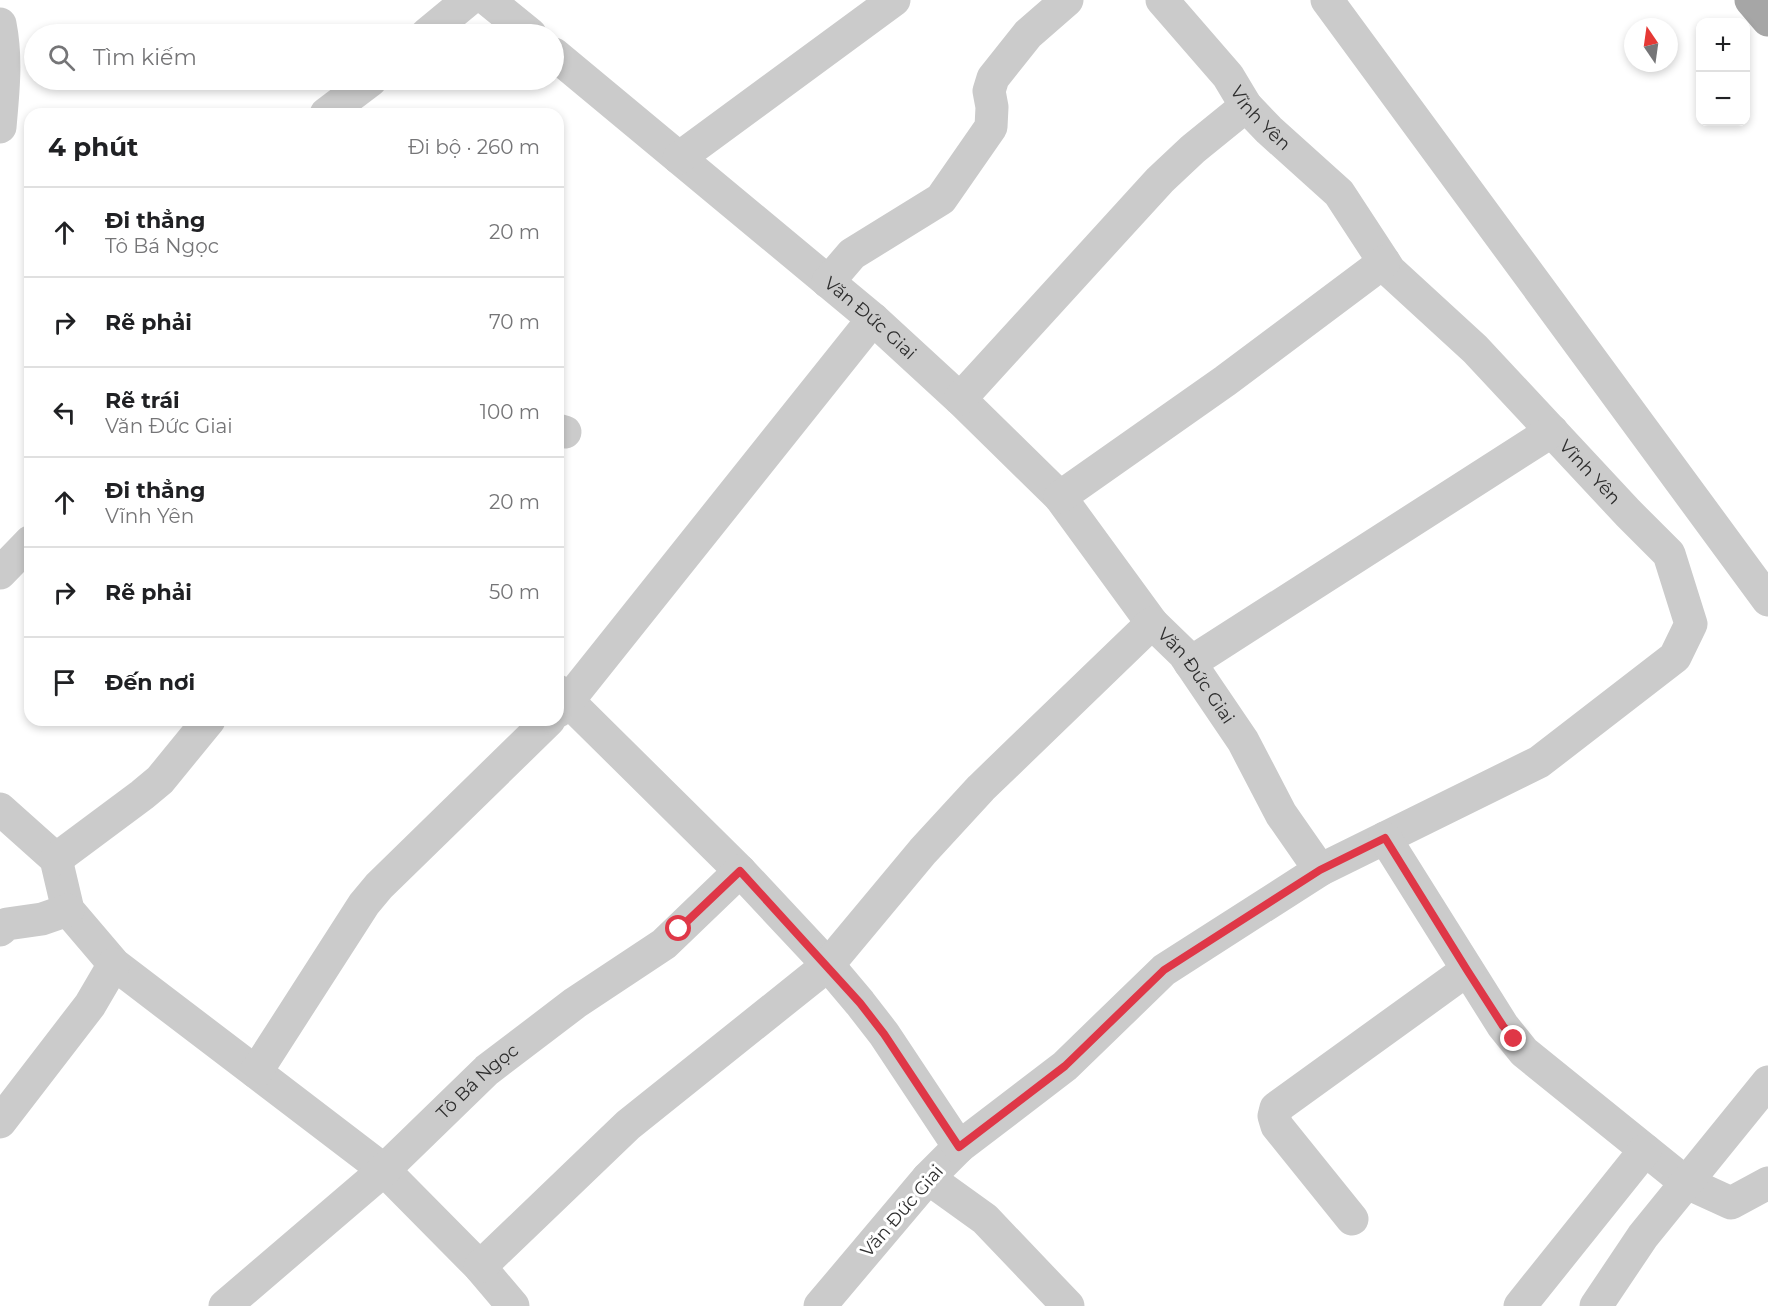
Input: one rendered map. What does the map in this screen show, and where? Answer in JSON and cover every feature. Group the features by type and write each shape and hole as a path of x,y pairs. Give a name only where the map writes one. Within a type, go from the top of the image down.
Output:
{"main road":[{"path":"1751,0 1768,20"}],"street":[{"path":"439,24 468,0"},
{"path":"488,0 518,24"},
{"path":"679,158 894,0"},
{"path":"828,282 852,254 941,199 991,127 992,107 989,91 993,78 1028,34 1067,0"},
{"name":"Vĩnh Yên","path":"1162,0 1228,76 1246,106 1269,130 1339,193 1390,271 1475,349 1668,554 1691,624 1675,657 1539,762 1320,870"},
{"path":"1327,0 1768,600"},
{"path":"0,24 4,46 0,128"},
{"name":"Văn Đức Giai","path":"564,62 873,319 960,399 1060,497 1152,623 1184,654 1243,741 1281,814 1320,870 1164,970 1065,1066 959,1147 928,1178 820,1306"},
{"path":"334,108 358,90"},
{"path":"960,399 1160,180 1193,149 1246,106"},
{"path":"1060,497 1225,381 1384,262"},
{"path":"564,699 873,319"},
{"path":"1190,663 1552,431"},
{"path":"0,573 24,548"},
{"path":"480,1267 628,1125 828,965 923,851 981,788 1152,623"},
{"path":"564,711 740,871 828,965 884,1034 959,1147"},
{"path":"57,859 160,780 204,726"},
{"path":"256,1072 364,904 538,726"},
{"path":"0,809 57,859 68,910 114,964 384,1170 480,1267 513,1306"},
{"path":"1385,838 1503,1026 1524,1052 1685,1182 1731,1203 1768,1183"},
{"name":"Tô Bá Ngọc","path":"225,1306 384,1170 488,1070 575,1003 664,944 740,871"},
{"path":"0,930 7,924 42,919 68,910"},
{"path":"0,1122 90,1005 114,964"},
{"path":"1352,1219 1277,1126 1274,1116 1276,1108 1467,970"},
{"path":"1596,1306 1643,1236 1768,1082"},
{"path":"1520,1306 1645,1150"},
{"path":"928,1178 986,1219 1068,1306"}],"route":[{"path":"679,929 740,871 828,965 860,1003 884,1034 959,1147 1065,1066 1164,970 1320,870 1385,838 1467,970 1514,1039"}]}
